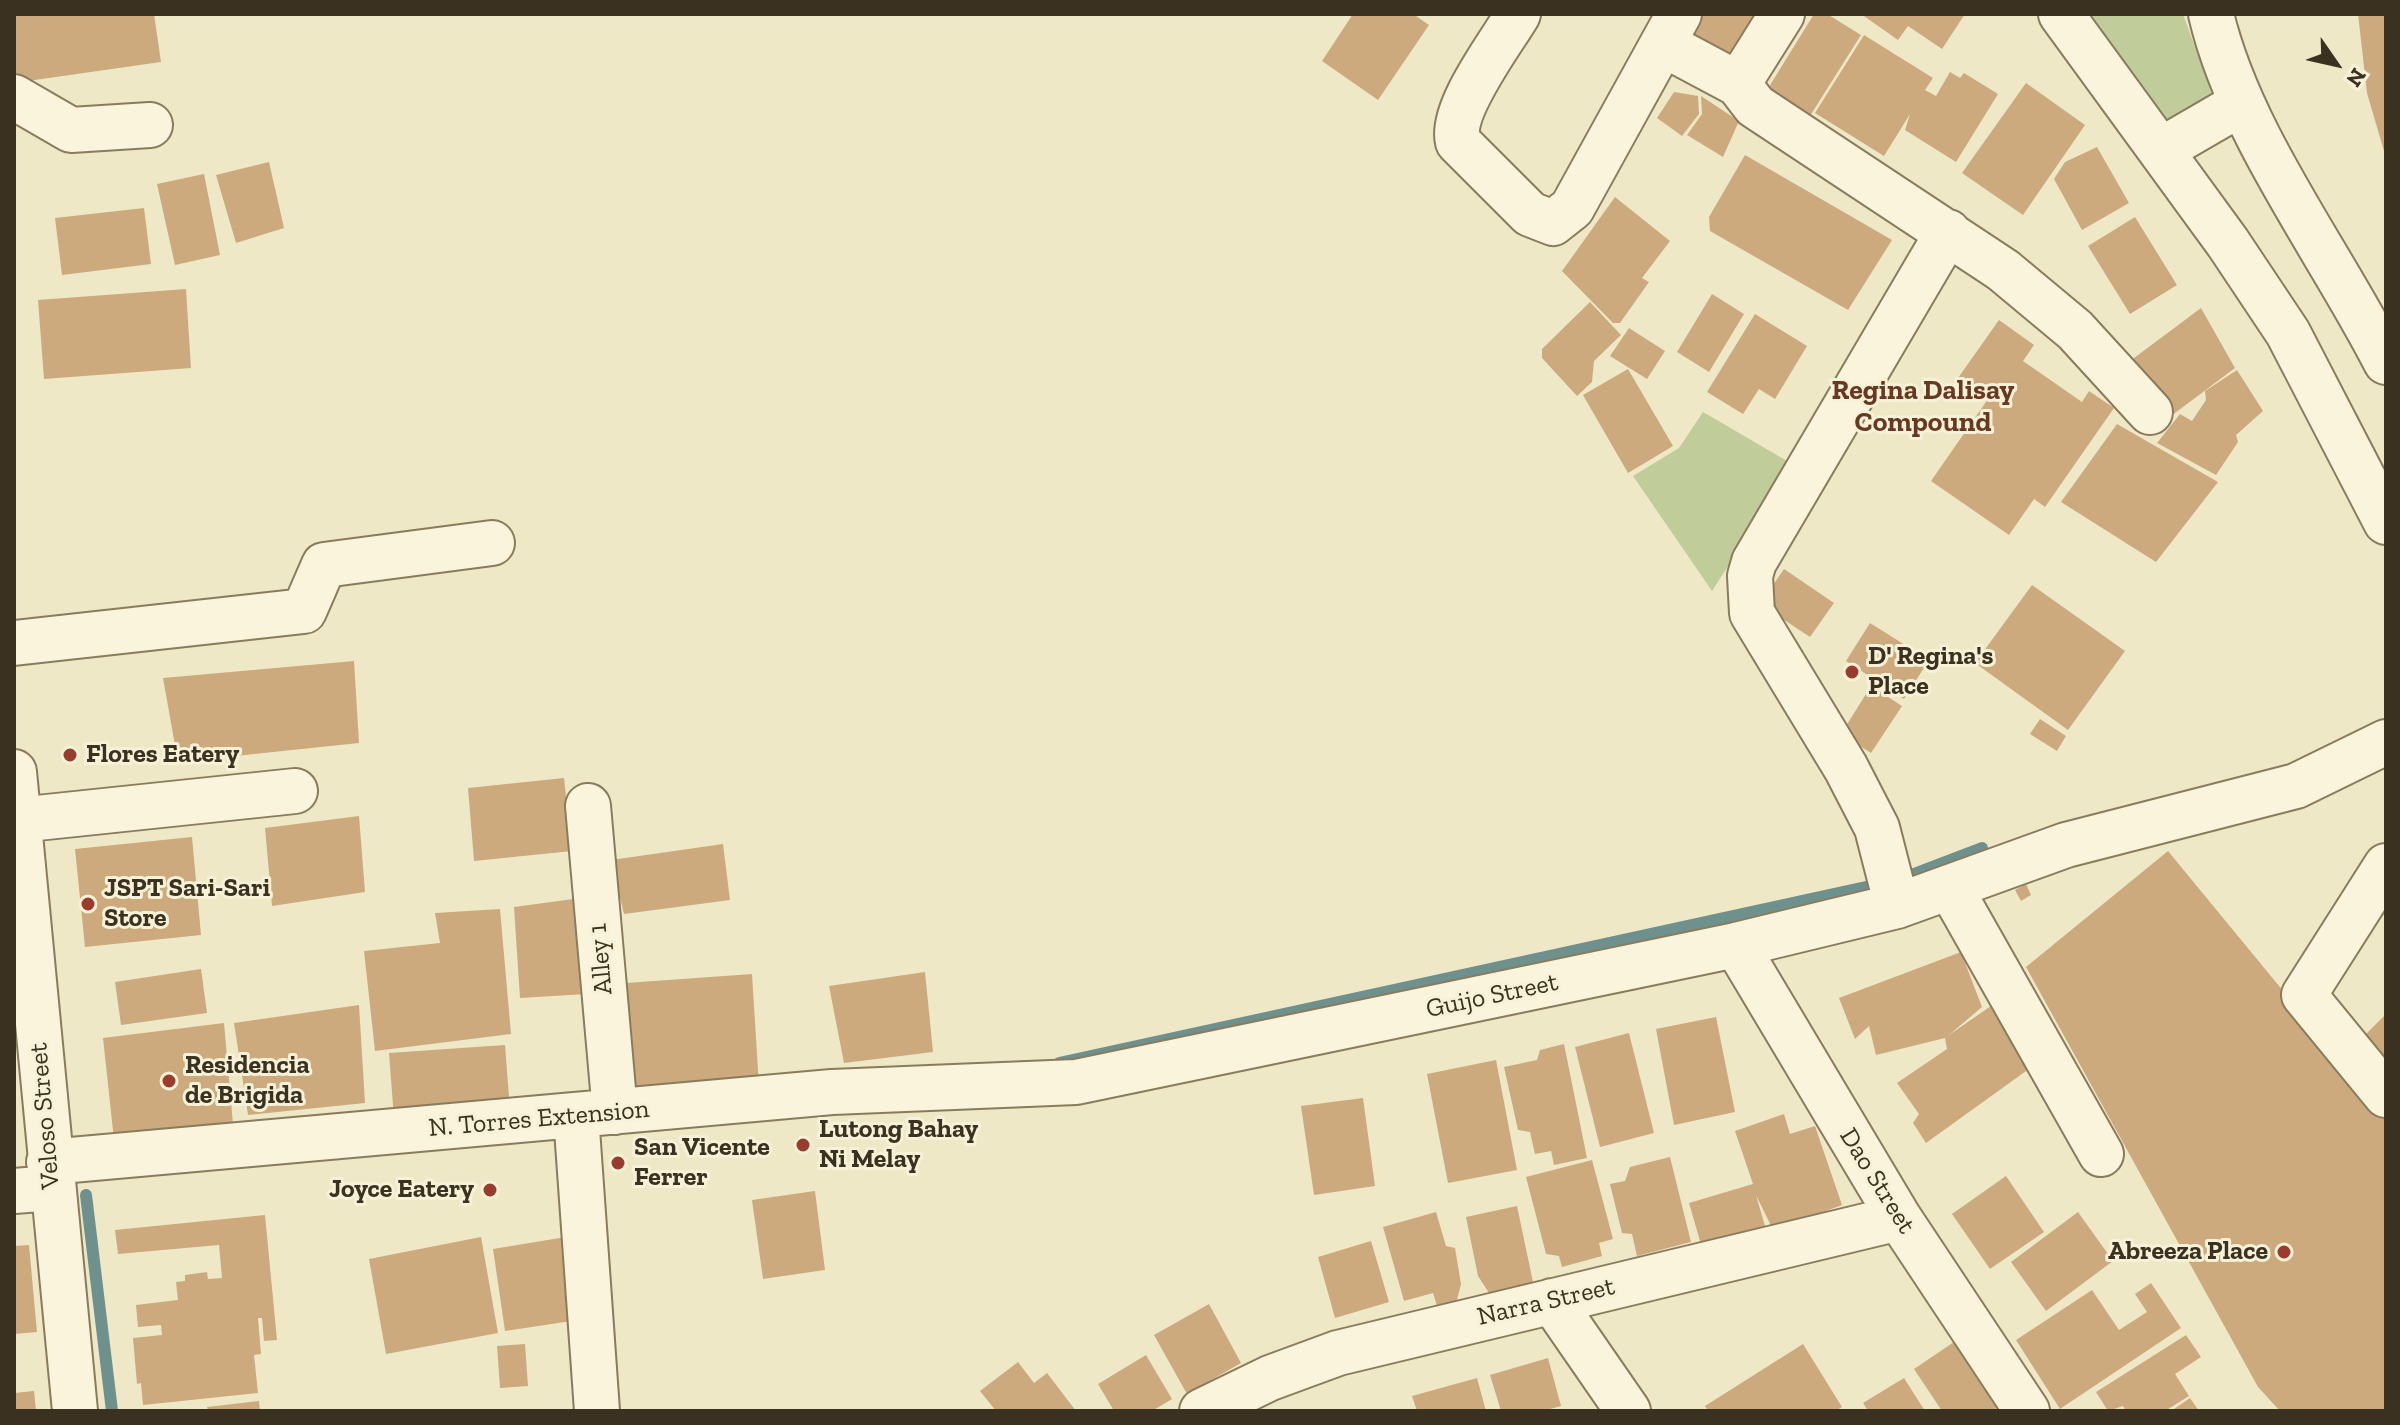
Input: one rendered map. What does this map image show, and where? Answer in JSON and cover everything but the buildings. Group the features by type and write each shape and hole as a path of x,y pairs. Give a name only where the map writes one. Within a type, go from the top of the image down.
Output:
{"street":[{"path":"1518,14 1463,108 1455,131 1458,142 1530,214 1541,221 1553,223 1572,208 1671,29 1738,84 1755,106 2003,270 2075,330 2150,412"},
{"path":"1738,84 1782,14"},
{"path":"2061,14 2161,150 2288,333 2386,522"},
{"path":"2211,14 2218,43 2242,103 2386,362"},
{"path":"14,97 71,130 150,125"},
{"path":"2161,150 2242,103"},
{"path":"1897,906 1877,828 1846,768 1752,613 1750,576 1754,562 1948,232"},
{"path":"14,643 304,611 324,565 492,543"},
{"name":"Guijo Street","path":"1030,1087 1126,1073 1736,945 1897,906 2066,845 2296,786 2350,763 2386,742"},
{"name":"Veloso Street","path":"14,772 38,1180 75,1411"},
{"path":"18,820 295,791"},
{"name":"Alley 1","path":"588,806 595,1114 597,1411"},
{"path":"2386,866 2304,995 2386,1095"},
{"path":"1951,889 2101,1154"},
{"name":"Dao Street","path":"1736,945 1899,1218 2027,1411"},
{"name":"N. Torres Extension","path":"38,1180 595,1114 832,1092 1030,1087"},
{"name":"Narra Street","path":"1202,1411 1270,1378 1338,1353 1899,1218"},
{"path":"1552,1301 1628,1411"}],"green space":[{"path":"2087,14 2183,14 2214,99 2165,123"},
{"path":"1703,412 1794,465 1712,591 1633,476 1679,448"}],"waterway":[{"path":"1059,1063 1898,880 1982,848"},
{"path":"86,1195 112,1411"}],"place":[{"name":"D' Regina's Place","path":"1852,672"},
{"name":"Flores Eatery","path":"70,755"},
{"name":"JSPT Sari-Sari Store","path":"88,904"},
{"name":"Residencia de Brigida","path":"169,1081"},
{"name":"Lutong Bahay Ni Melay","path":"803,1145"},
{"name":"San Vicente Ferrer","path":"618,1163"},
{"name":"Joyce Eatery","path":"490,1190"},
{"name":"Abreeza Place","path":"2284,1252"}],"district":[{"name":"Regina Dalisay Compound","path":"1923,407"}]}
